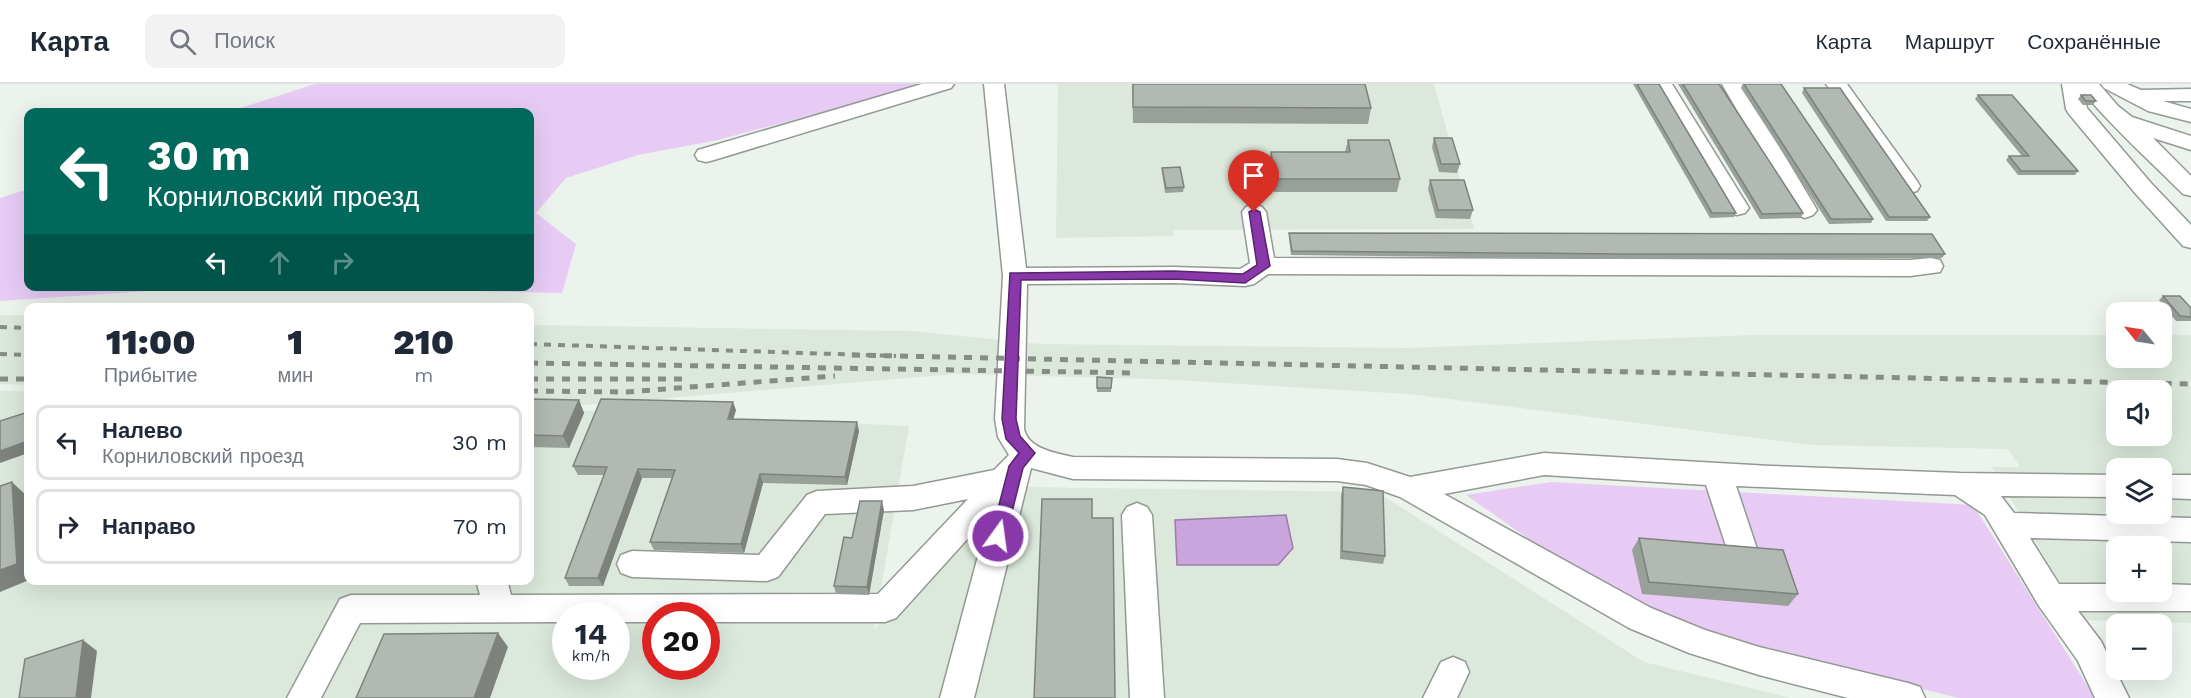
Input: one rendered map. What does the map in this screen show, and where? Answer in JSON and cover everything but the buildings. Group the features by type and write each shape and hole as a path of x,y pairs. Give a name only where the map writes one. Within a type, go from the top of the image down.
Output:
{"street":[{"path":"706,155 944,84"},
{"path":"957,698 1016,466 1009,419 1015,276 994,84"},
{"path":"1662,84 1737,208"},
{"path":"1732,84 1805,210"},
{"path":"1836,84 1909,186"},
{"path":"2072,84 2077,109 2143,188 2191,240"},
{"path":"2088,84 2110,111 2191,189"},
{"path":"2111,84 2156,106 2191,116"},
{"path":"2132,95 2191,94"},
{"path":"2124,122 2191,143"},
{"path":"1254,212 1263,266"},
{"path":"1015,276 1174,275 1245,278 1263,266 1910,268 1931,266"},
{"path":"632,564 767,568 818,503 913,498 1016,466 1045,462 1073,468 1337,470 1367,474 1410,489 1640,618 1700,643 1759,661 1908,698"},
{"path":"1410,489 1544,464 1960,484 2106,486"},
{"path":"304,698 351,609 495,595 885,608 1016,466"},
{"path":"1717,474 1742,549"},
{"path":"1960,484 1995,507 2050,597 2090,651 2112,698"},
{"path":"2172,487 2191,487"},
{"path":"1137,515 1147,698"},
{"path":"2007,525 2191,530"},
{"path":"2050,597 2191,598"}],"shaded area":[{"path":"315,84 926,84 718,140 638,155 566,178 536,213 576,244 562,293 471,291 534,291 534,108 240,108"},
{"path":"1058,84 1434,84 1474,229 1173,230 1174,236 1056,238"},
{"path":"24,190 24,291 148,291 0,301 0,198"},
{"path":"0,315 24,315 24,385 0,384"},
{"path":"534,325 912,331 1040,344 1406,348 1755,335 2106,335 2106,368 2172,368 2172,335 2191,335 2191,623 2172,622 2172,614 2106,614 2106,621 2082,620 1992,467 2020,467 2008,449 1812,445 1409,394 1157,379 955,374 587,405 534,403"},
{"path":"0,391 24,391 24,585 534,585 534,408 909,426 874,629 1023,487 1377,492 1644,662 1791,698 0,698"},
{"path":"1551,482 1973,505 2095,698 1959,698 1696,634 1593,584 1466,495"},
{"path":"1286,515 1293,548 1278,565 1177,565 1175,520"}],"railway":[{"path":"0,327 24,328"},
{"path":"534,344 892,356"},
{"path":"0,354 24,355"},
{"path":"852,355 892,356"},
{"path":"892,356 2191,384"},
{"path":"892,356 896,356"},
{"path":"534,363 1137,373"},
{"path":"534,391 626,392 835,376"},
{"path":"0,379 24,379"},
{"path":"534,379 685,379"}],"route":[{"path":"998,536 1016,466 1028,453 1013,439 1009,419 1015,276 1174,275 1245,278 1263,266 1254,212"}]}
